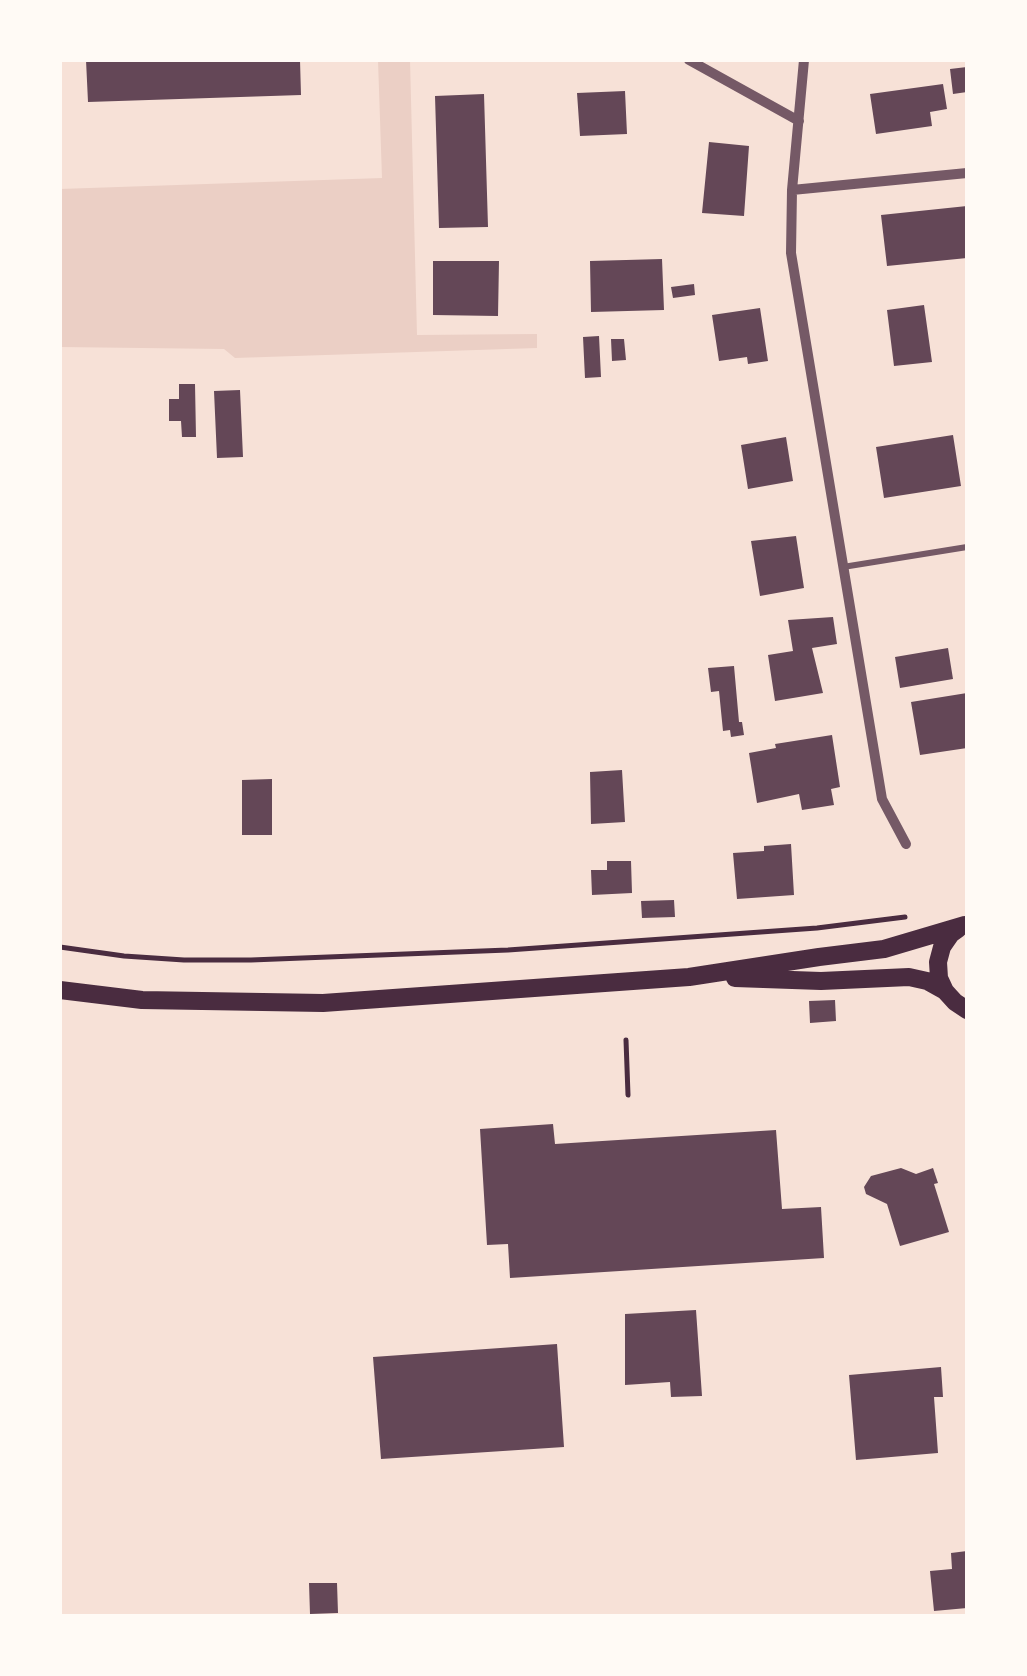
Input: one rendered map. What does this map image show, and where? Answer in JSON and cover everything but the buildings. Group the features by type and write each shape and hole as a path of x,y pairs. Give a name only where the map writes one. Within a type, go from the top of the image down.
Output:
{"main road":[{"path":"60,990 142,1000 323,1003 689,977 884,950 966,924"},
{"path":"966,924 942,946 938,962 945,991 967,1010"},
{"path":"689,977 821,982 908,976 945,991"}],"street":[{"path":"688,60 799,122"},
{"path":"804,60 792,190 791,253 882,799 906,844"},
{"path":"792,190 967,173"}],"lane":[{"path":"844,567 967,548"}],"path":[{"path":"60,947 124,956 251,960 527,949 817,928 914,916"},
{"path":"626,1040 628,1095"}],"shaded area":[{"path":"378,60 410,60 417,335 537,334 537,348 235,358 224,349 60,347 60,189 382,178"}]}
